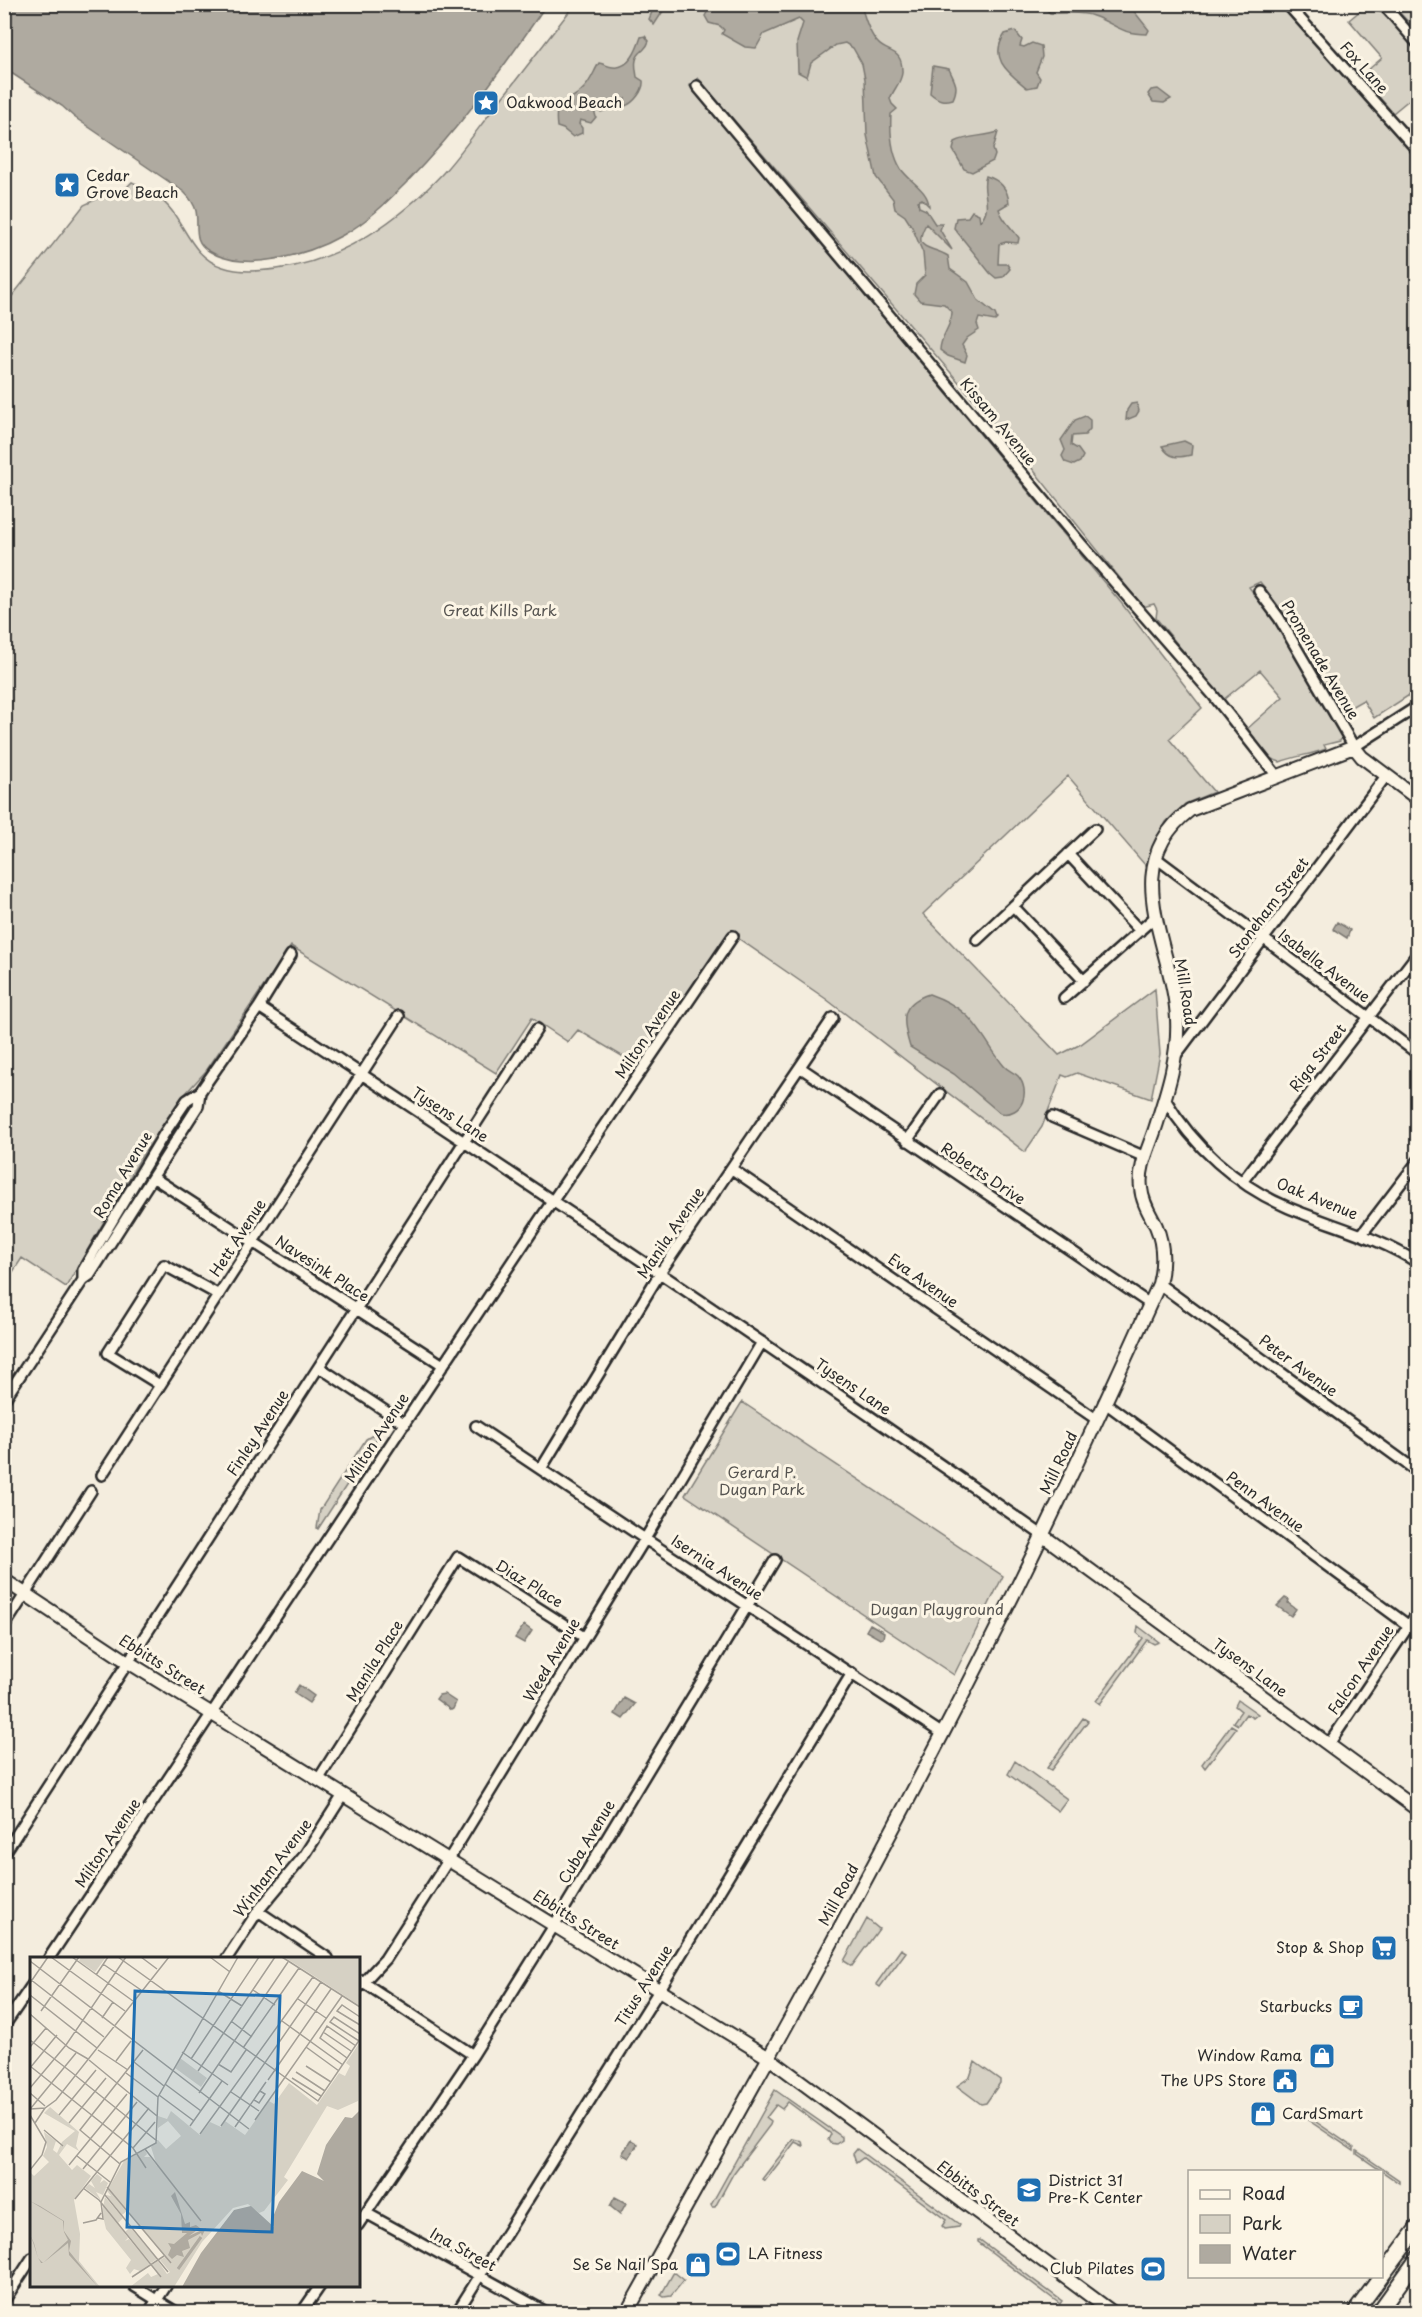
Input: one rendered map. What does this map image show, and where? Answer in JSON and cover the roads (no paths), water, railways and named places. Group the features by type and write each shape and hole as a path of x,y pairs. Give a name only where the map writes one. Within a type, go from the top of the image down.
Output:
{"main road":[{"path":"1383,2275 1418,2227"},
{"path":"1379,2313 1418,2258"},
{"path":"1355,2313 1381,2278"}],"street":[{"name":"Fox Lane","path":"1287,4 1418,151"},
{"path":"1383,4 1418,44"},
{"name":"Kissam Avenue","path":"697,86 1082,545 1213,695 1277,776"},
{"name":"Promenade Avenue","path":"1259,591 1280,618 1354,747"},
{"name":"Mill Road","path":"627,2313 769,2058 943,1734 1042,1534 1159,1284 1163,1271 1161,1240 1141,1189 1140,1176 1165,1100 1175,1057 1177,1017 1155,917 1152,881 1156,858 1163,838 1190,810 1354,747 1418,706"},
{"path":"1354,747 1362,757 1418,799"},
{"name":"Stoneham Street","path":"1175,1057 1386,776"},
{"path":"977,940 1095,829"},
{"path":"1068,854 1140,931"},
{"name":"Isabella Avenue","path":"1156,858 1418,1054"},
{"path":"1013,906 1084,981"},
{"path":"1064,998 1155,917"},
{"name":"Milton Avenue","path":"50,1957 552,1201 733,936"},
{"name":"Riga Street","path":"1242,1182 1418,953"},
{"name":"Roma Avenue","path":"82,1280 83,1270 164,1134 187,1100 200,1092 259,1007 291,955"},
{"name":"Tysens Lane","path":"259,1007 660,1273 1042,1534 1418,1810"},
{"name":"Hett Avenue","path":"102,1475 399,1016"},
{"name":"Manila Avenue","path":"541,1469 660,1273 834,1018"},
{"name":"Finley Avenue","path":"4,1854 537,1029"},
{"name":"Roberts Drive","path":"801,1068 1150,1304"},
{"name":"Roma Avenue","path":"4,1400 82,1280 90,1275 154,1178 198,1106 200,1092"},
{"path":"907,1141 940,1094"},
{"name":"Oak Avenue","path":"1165,1100 1196,1142 1242,1182 1286,1207 1362,1234 1403,1253 1418,1263"},
{"path":"1052,1117 1145,1157"},
{"path":"1362,1234 1418,1161"},
{"name":"Eva Avenue","path":"732,1169 1096,1419"},
{"name":"Navesink Place","path":"154,1178 443,1365"},
{"path":"160,1385 108,1353 164,1265 219,1295"},
{"name":"Peter Avenue","path":"1159,1284 1418,1472"},
{"name":"Weed Avenue","path":"360,1983 385,1959 449,1858 645,1539 762,1342"},
{"path":"319,1367 405,1424"},
{"name":"Penn Avenue","path":"1104,1402 1408,1626"},
{"name":"Isernia Avenue","path":"476,1426 943,1734"},
{"path":"4,1627 91,1491"},
{"name":"Diaz Place","path":"458,1557 584,1637"},
{"name":"Manila Place","path":"318,1780 458,1557"},
{"name":"Cuba Avenue","path":"360,2222 473,2055 775,1560"},
{"name":"Ebbitts Street","path":"4,1580 128,1662 449,1858 769,2058 1112,2313"},
{"name":"Falcon Avenue","path":"1329,1744 1418,1612"},
{"name":"Titus Avenue","path":"457,2313 660,1989 852,1673"},
{"name":"Winham Avenue","path":"228,1957 258,1911 304,1856 343,1795"},
{"path":"258,1911 325,1957"},
{"path":"360,1983 473,2055"},
{"path":"4,2026 30,1988"},
{"name":"Ina Street","path":"366,2213 546,2313"},
{"path":"4,2301 30,2261"},
{"path":"136,2287 176,2313"},
{"path":"149,2313 165,2287"},
{"path":"302,2313 319,2287"}],"water":[{"path":"4,5 546,5 463,119 426,162 376,211 352,230 319,247 284,257 250,261 224,258 209,251 200,243 195,208 184,192 5,69"},
{"path":"655,5 667,5 654,25 649,19"},
{"path":"711,5 861,5 872,35 882,46 900,59 902,73 890,99 897,109 891,114 893,149 901,169 928,200 929,206 922,199 918,201 919,207 926,210 935,224 942,224 940,230 952,250 926,224 922,233 922,244 948,256 950,269 968,282 978,300 995,314 997,319 995,321 979,318 977,324 979,330 967,338 962,345 967,355 965,362 948,356 940,350 952,312 944,304 920,301 914,294 916,284 925,275 923,253 912,227 905,216 895,209 893,199 876,177 867,135 865,79 862,64 853,48 845,43 836,45 811,63 807,77 798,72 797,42 803,23 799,19 764,34 756,48 745,47 722,34 724,30 720,26 709,23 705,16"},
{"path":"1042,5 1129,5 1149,30 1147,34 1138,34 1088,14 1050,13"},
{"path":"1015,31 1022,40 1020,46 1024,47 1032,43 1041,46 1042,57 1036,72 1040,78 1037,86 1027,88 1008,71 1000,58 1000,43 1005,34"},
{"path":"645,36 649,41 636,59 637,77 643,81 643,85 635,99 625,106 625,99 615,107 601,112 593,106 596,117 591,123 580,120 582,133 573,137 557,127 556,117 560,105 584,88 599,63 611,67 624,65 632,57 641,37"},
{"path":"933,66 949,69 956,87 953,99 941,100 930,93"},
{"path":"1158,89 1171,99 1164,103 1153,102 1148,94 1151,90"},
{"path":"998,132 993,149 995,155 993,161 972,172 964,169 953,150 955,142"},
{"path":"986,176 1005,189 1009,203 999,209 1000,213 1019,238 1018,243 999,244 998,264 1007,264 1010,269 1003,277 996,278 954,228 956,218 968,217 972,211 979,214 980,221 984,215"},
{"path":"1137,403 1139,411 1136,416 1126,420 1127,410 1131,404"},
{"path":"1085,416 1090,420 1090,429 1085,435 1072,436 1071,445 1083,456 1080,462 1074,465 1065,462 1062,456 1065,450 1061,440 1075,420"},
{"path":"1184,441 1192,445 1191,455 1175,456 1168,453 1162,446"},
{"path":"1337,922 1350,930 1347,938 1333,929"},
{"path":"929,994 957,1007 965,1014 1004,1066 1018,1076 1022,1082 1024,1095 1019,1107 1014,1111 1000,1113 954,1074 910,1047 905,1029 905,1014 912,1003"},
{"path":"1285,1598 1296,1609 1291,1616 1277,1606"},
{"path":"870,1624 884,1632 883,1638 880,1639 866,1631"},
{"path":"524,1625 532,1631 524,1643 515,1638"},
{"path":"299,1685 314,1696 309,1703 294,1693"},
{"path":"444,1694 456,1702 453,1709 451,1710 436,1699 439,1695"},
{"path":"624,1698 635,1704 623,1719 615,1714"},
{"path":"631,2140 638,2144 629,2158 622,2154"},
{"path":"615,2197 626,2203 620,2214 610,2206"}],"place":[{"name":"Oakwood Beach","path":"486,103"},
{"name":"Cedar Grove Beach","path":"67,185"},
{"name":"Stop & Shop","path":"1384,1948"},
{"name":"Starbucks","path":"1351,2007"},
{"name":"Window Rama","path":"1322,2056"},
{"name":"The UPS Store","path":"1285,2081"},
{"name":"CardSmart","path":"1263,2114"},
{"name":"District 31 Pre-K Center","path":"1029,2190"},
{"name":"LA Fitness","path":"728,2254"},
{"name":"Se Se Nail Spa","path":"698,2265"},
{"name":"Club Pilates","path":"1153,2269"}],"park label":[{"name":"Great Kills Park","path":"500,611"},
{"name":"Gerard P. Dugan Park","path":"762,1482"},
{"name":"Dugan Playground","path":"937,1610"}]}
